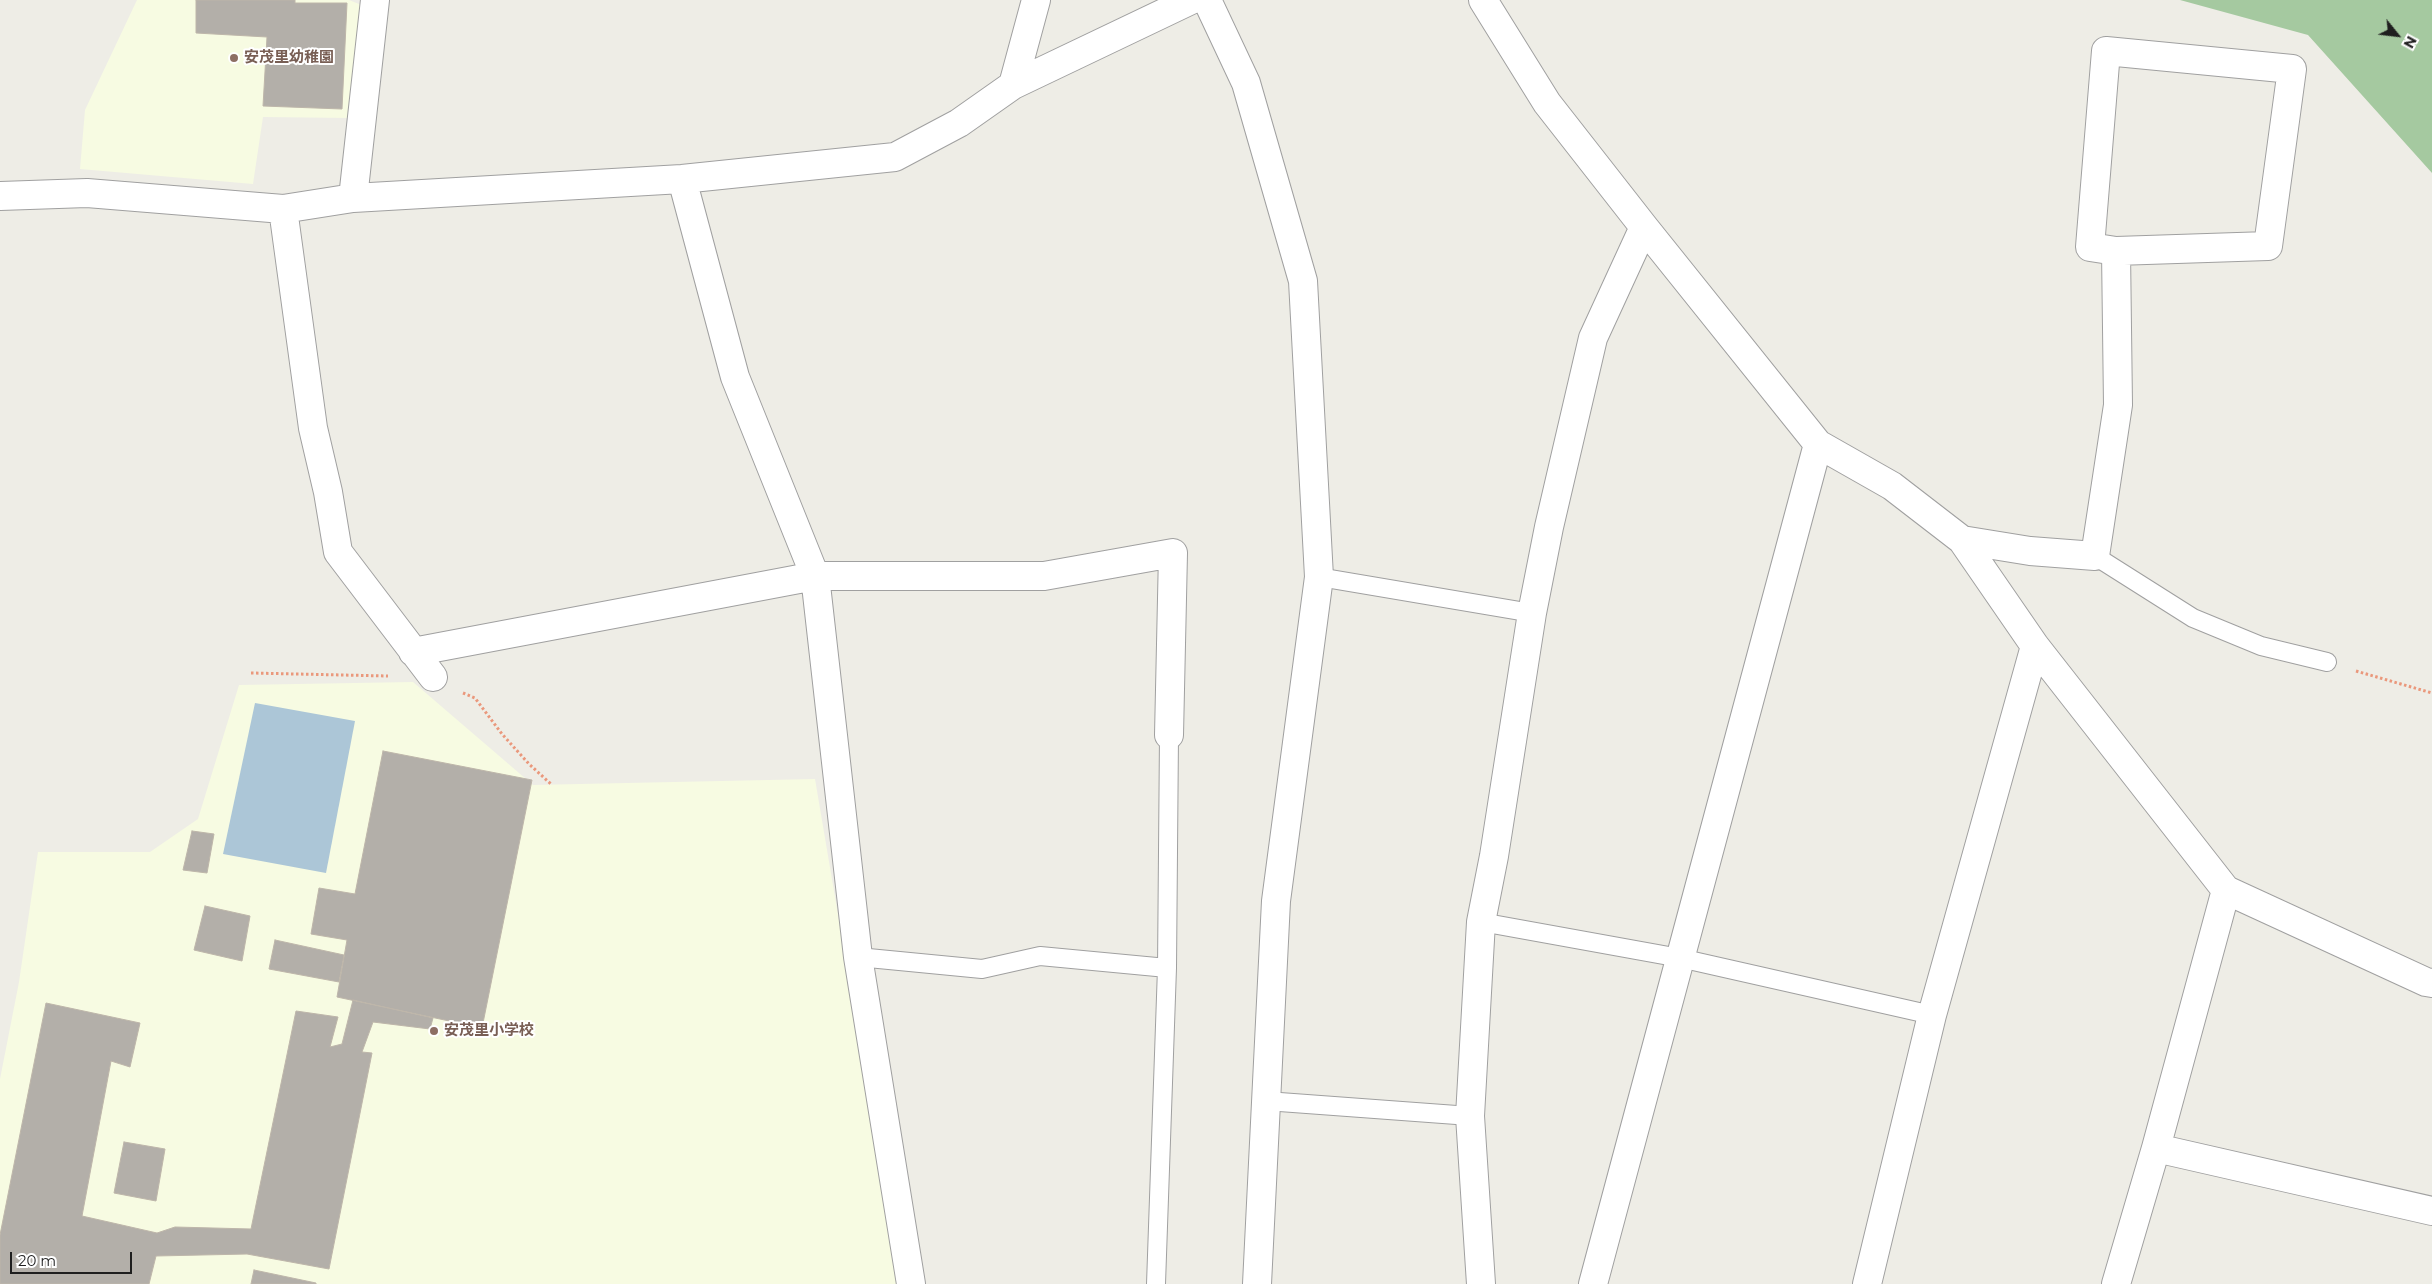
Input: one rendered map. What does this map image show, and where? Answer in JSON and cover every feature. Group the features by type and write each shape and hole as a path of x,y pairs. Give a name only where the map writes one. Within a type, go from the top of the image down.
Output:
{"street":[{"path":"354,198 375,0"},
{"path":"1013,86 1036,0"},
{"path":"0,196 87,193 282,209 354,198 682,179 895,157 959,123 1013,86 1191,0"},
{"path":"1207,0 1246,83 1303,281 1319,577 1276,901 1256,1284"},
{"path":"1483,0 1547,103 1818,444 1892,486 1962,540 2035,646 2226,890 2426,982 2432,983"},
{"path":"2106,51 2292,70 2268,246 2116,251 2090,247 2106,51"},
{"path":"682,179 735,378 815,576 858,957 911,1284"},
{"path":"282,209 313,428 328,492 338,552 433,677"},
{"path":"1481,1284 1470,1116 1481,922 1494,856 1532,612 1549,527 1593,338 1644,227"},
{"path":"1962,540 2030,551 2095,556 2118,404 2116,251"},
{"path":"1593,1284 1818,444"},
{"path":"413,652 815,576 1044,576 1173,553 1169,735"},
{"path":"1868,1284 1932,1015 2035,646"},
{"path":"2116,1284 2156,1148 2226,890"},
{"path":"2156,1148 2432,1211"}],"lane":[{"path":"2095,556 2193,618 2261,646 2327,662"},
{"path":"1319,577 1532,612"},
{"path":"1156,1284 1167,968 1169,735"},
{"path":"1481,922 1680,958 1932,1015"},
{"path":"858,957 982,969 1040,956 1167,968"},
{"path":"1266,1101 1470,1116"}],"path":[{"path":"2327,662 2432,693"},
{"path":"251,673 433,677 443,685 475,698 502,734 529,764 552,785"}],"shaded area":[{"name":"安茂里幼稚園","path":"137,0 349,0 364,6 350,118 263,117 253,184 80,169 85,110"},
{"name":"安茂里小学校","path":"413,682 533,785 815,779 899,1284 0,1284 0,1079 19,982 38,852 150,852 198,819 239,685"}],"green space":[{"path":"2180,0 2432,0 2432,173 2308,35"}],"water":[{"path":"255,703 355,721 326,873 223,854"}],"building":[{"path":"196,0 295,0 295,3 347,3 342,109 263,106 267,37 196,33"},
{"path":"383,751 532,780 482,1028 337,997 347,940 311,934 319,888 355,894"},
{"path":"192,831 214,834 207,873 183,870"},
{"path":"205,906 250,916 242,961 194,950"},
{"path":"275,940 344,955 339,982 269,969"},
{"path":"353,1000 433,1018 430,1029 373,1022 362,1052 372,1053 329,1269 247,1254 156,1256 149,1284 0,1284 0,1235 46,1003 140,1023 130,1067 111,1061 82,1216 157,1233 175,1227 251,1229 296,1011 338,1017 330,1047 342,1044"},
{"path":"124,1142 165,1149 156,1201 114,1193"},
{"path":"254,1270 316,1283 316,1284 251,1284"}],"place":[{"name":"安茂里幼稚園","path":"234,58"},
{"name":"安茂里小学校","path":"434,1031"}]}
